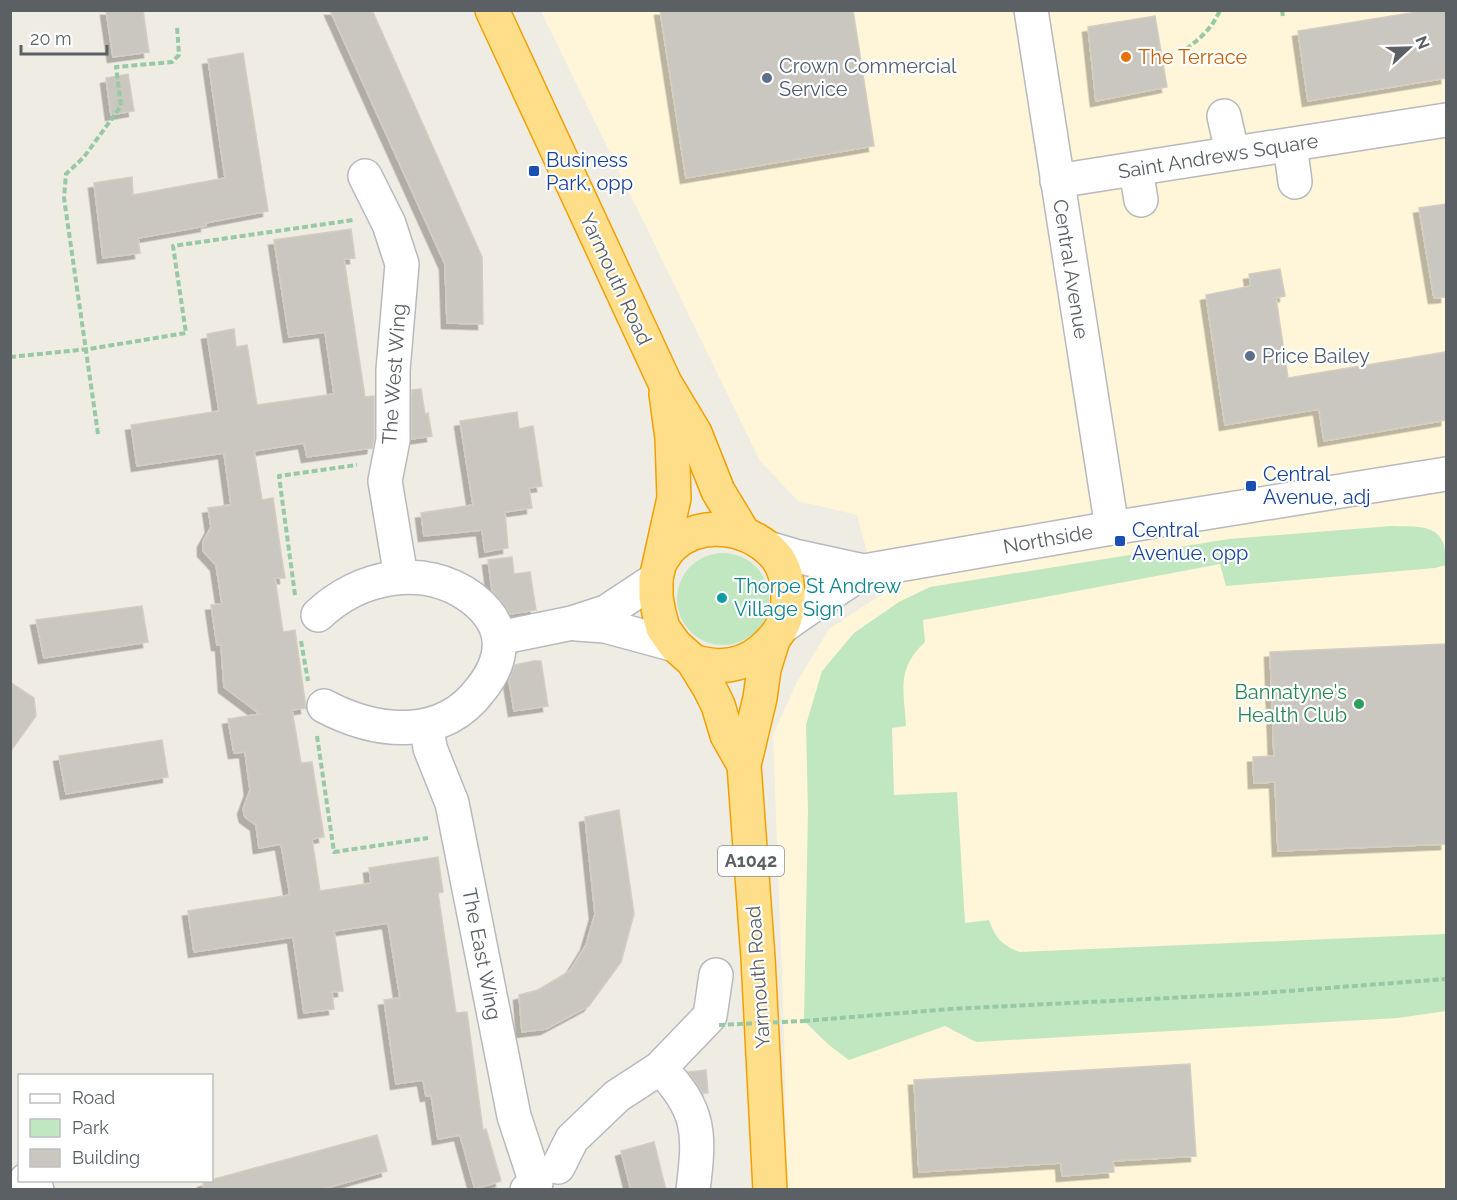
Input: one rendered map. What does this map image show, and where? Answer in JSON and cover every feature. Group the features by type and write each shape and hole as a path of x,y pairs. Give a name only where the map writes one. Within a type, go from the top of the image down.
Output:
{"highway":[{"name":"Yarmouth Road","path":"492,10 664,383 695,433 718,491 756,541 779,561 786,578 788,597 786,614 764,669 760,698 744,765 758,958 770,1190"},
{"name":"Yarmouth Road","path":"664,383 672,438 674,498 658,570 656,597 661,621 663,628 709,687 718,705 727,735 744,765"},
{"path":"658,570 672,546 699,531 728,529 756,541"},
{"path":"684,653 707,666 736,664 755,656 777,633"}],"street":[{"name":"Central Avenue","path":"1031,10 1112,528"},
{"path":"1224,116 1232,152"},
{"name":"Saint Andrews Square","path":"1058,181 1138,185 1232,152 1446,120"},
{"path":"1290,145 1295,182"},
{"name":"The West Wing","path":"365,176 397,244 402,264 405,371 385,482 401,577"},
{"name":"Northside","path":"756,541 795,556 864,571 1446,474"},
{"path":"499,638 572,623 606,612 658,570"},
{"name":"Northside","path":"777,633 820,599 864,571"},
{"path":"305,618 345,594 385,580 401,577 428,578 463,591 481,605 493,619 499,638 498,659 490,677 478,693 462,708 427,726 406,728 364,723 316,708"},
{"path":"572,623 605,626 684,653"},
{"name":"The East Wing","path":"427,726 430,748 436,765 461,784 452,803 514,1116 540,1180 587,1156 635,1111 660,1068 710,1016 716,975"},
{"path":"660,1068 686,1099 696,1126 698,1152 693,1190"}],"path":[{"path":"1186,49 1201,38 1216,20 1220,10"},
{"path":"1282,10 1283,17"},
{"path":"98,434 64,198 66,174 84,157 121,106 116,67 172,62 179,55 177,26"},
{"path":"10,357 86,349 186,333 173,246 356,220 382,211"},
{"path":"388,461 279,476 305,618 334,852 458,834"},
{"path":"719,1025 1446,980"}],"shaded area":[{"path":"541,11 1446,11 1446,1189 787,1189 784,1032 773,735 797,682 829,629 879,596 857,515 798,501 760,461"}],"green space":[{"path":"1391,526 1423,528 1438,534 1445,551 1446,565 1435,568 1226,586 1220,564 923,620 925,642 910,661 904,681 906,726 892,728 894,795 957,792 965,923 989,920 1000,941 1020,952 1446,934 1446,1011 1398,1018 976,1042 945,1026 849,1060 804,1021 808,811 806,725 822,671 854,633 899,602 930,587 1229,539"},
{"path":"723,553 741,556 756,566 766,581 769,599 766,617 756,632 741,642 723,645 705,642 690,632 680,617 677,599 680,581 690,566 705,556"}],"building":[{"path":"106,10 143,10 149,52 113,57"},
{"path":"330,10 372,10 482,257 483,324 447,323 445,264"},
{"name":"Crown Commercial Service","path":"660,10 853,10 874,146 686,178"},
{"path":"1429,10 1446,10 1446,78 1308,101 1298,31"},
{"name":"The Terrace","path":"1155,16 1167,87 1096,101 1088,27"},
{"path":"243,53 268,211 205,223 206,226 138,238 140,253 103,258 94,183 132,177 133,195 225,178 208,59"},
{"path":"128,74 134,111 111,115 106,78"},
{"path":"1446,204 1446,297 1434,298 1419,208"},
{"path":"351,229 355,258 344,259 365,397 374,396 372,448 307,457 304,443 254,451 262,500 273,498 285,578 275,578 283,632 295,630 306,708 292,710 301,763 312,762 324,837 312,839 320,891 371,883 369,868 438,857 443,892 438,893 456,1013 467,1012 483,1130 486,1129 501,1181 475,1189 460,1135 438,1139 431,1095 426,1096 423,1080 396,1084 384,1000 400,998 388,923 334,931 343,991 332,992 334,1009 304,1013 293,937 194,952 188,911 290,895 281,844 259,848 256,825 245,817 243,809 250,790 245,752 234,753 228,719 260,714 224,687 221,645 217,645 211,605 222,604 216,565 203,551 203,542 211,527 208,508 231,505 224,453 137,466 131,425 219,411 207,334 234,329 236,347 247,345 257,405 334,394 325,332 289,337 274,240"},
{"path":"1280,269 1285,296 1276,298 1288,378 1446,352 1446,420 1324,441 1319,409 1225,425 1206,295 1251,286 1249,274"},
{"path":"421,389 425,414 428,413 432,436 412,439 412,390"},
{"path":"517,412 519,429 533,426 542,486 529,488 532,508 505,512 508,548 485,552 482,530 424,536 421,513 473,505 460,421"},
{"path":"512,557 514,574 530,572 536,610 511,614 492,590 488,560"},
{"path":"142,606 148,642 44,658 36,620"},
{"name":"Bannatyne's Health Club","path":"1446,644 1446,844 1278,851 1275,782 1254,783 1253,757 1274,756 1270,652"},
{"path":"541,661 548,706 514,711 509,680 515,665"},
{"path":"10,682 34,698 36,716 10,752"},
{"path":"162,740 168,777 66,794 59,756"},
{"path":"619,810 634,914 621,962 589,1006 546,1029 522,1032 519,995 538,990 570,971 586,945 595,914 585,817"},
{"path":"1190,1064 1196,1156 1113,1161 1114,1172 1062,1176 1061,1163 919,1172 914,1080"},
{"path":"706,1070 708,1093 703,1093 688,1072"},
{"path":"377,1135 387,1171 319,1190 204,1190 203,1182 213,1182 213,1179"},
{"path":"654,1142 666,1190 631,1190 621,1151"}],"place":[{"name":"The Terrace","path":"1126,57"},
{"name":"Crown Commercial Service","path":"767,78"},
{"name":"Business Park, opp","path":"534,171"},
{"name":"Price Bailey","path":"1250,356"},
{"name":"Central Avenue, adj","path":"1251,486"},
{"name":"Central Avenue, opp","path":"1120,541"},
{"name":"Thorpe St Andrew Village Sign","path":"722,598"},
{"name":"Bannatyne's Health Club","path":"1359,704"}]}
